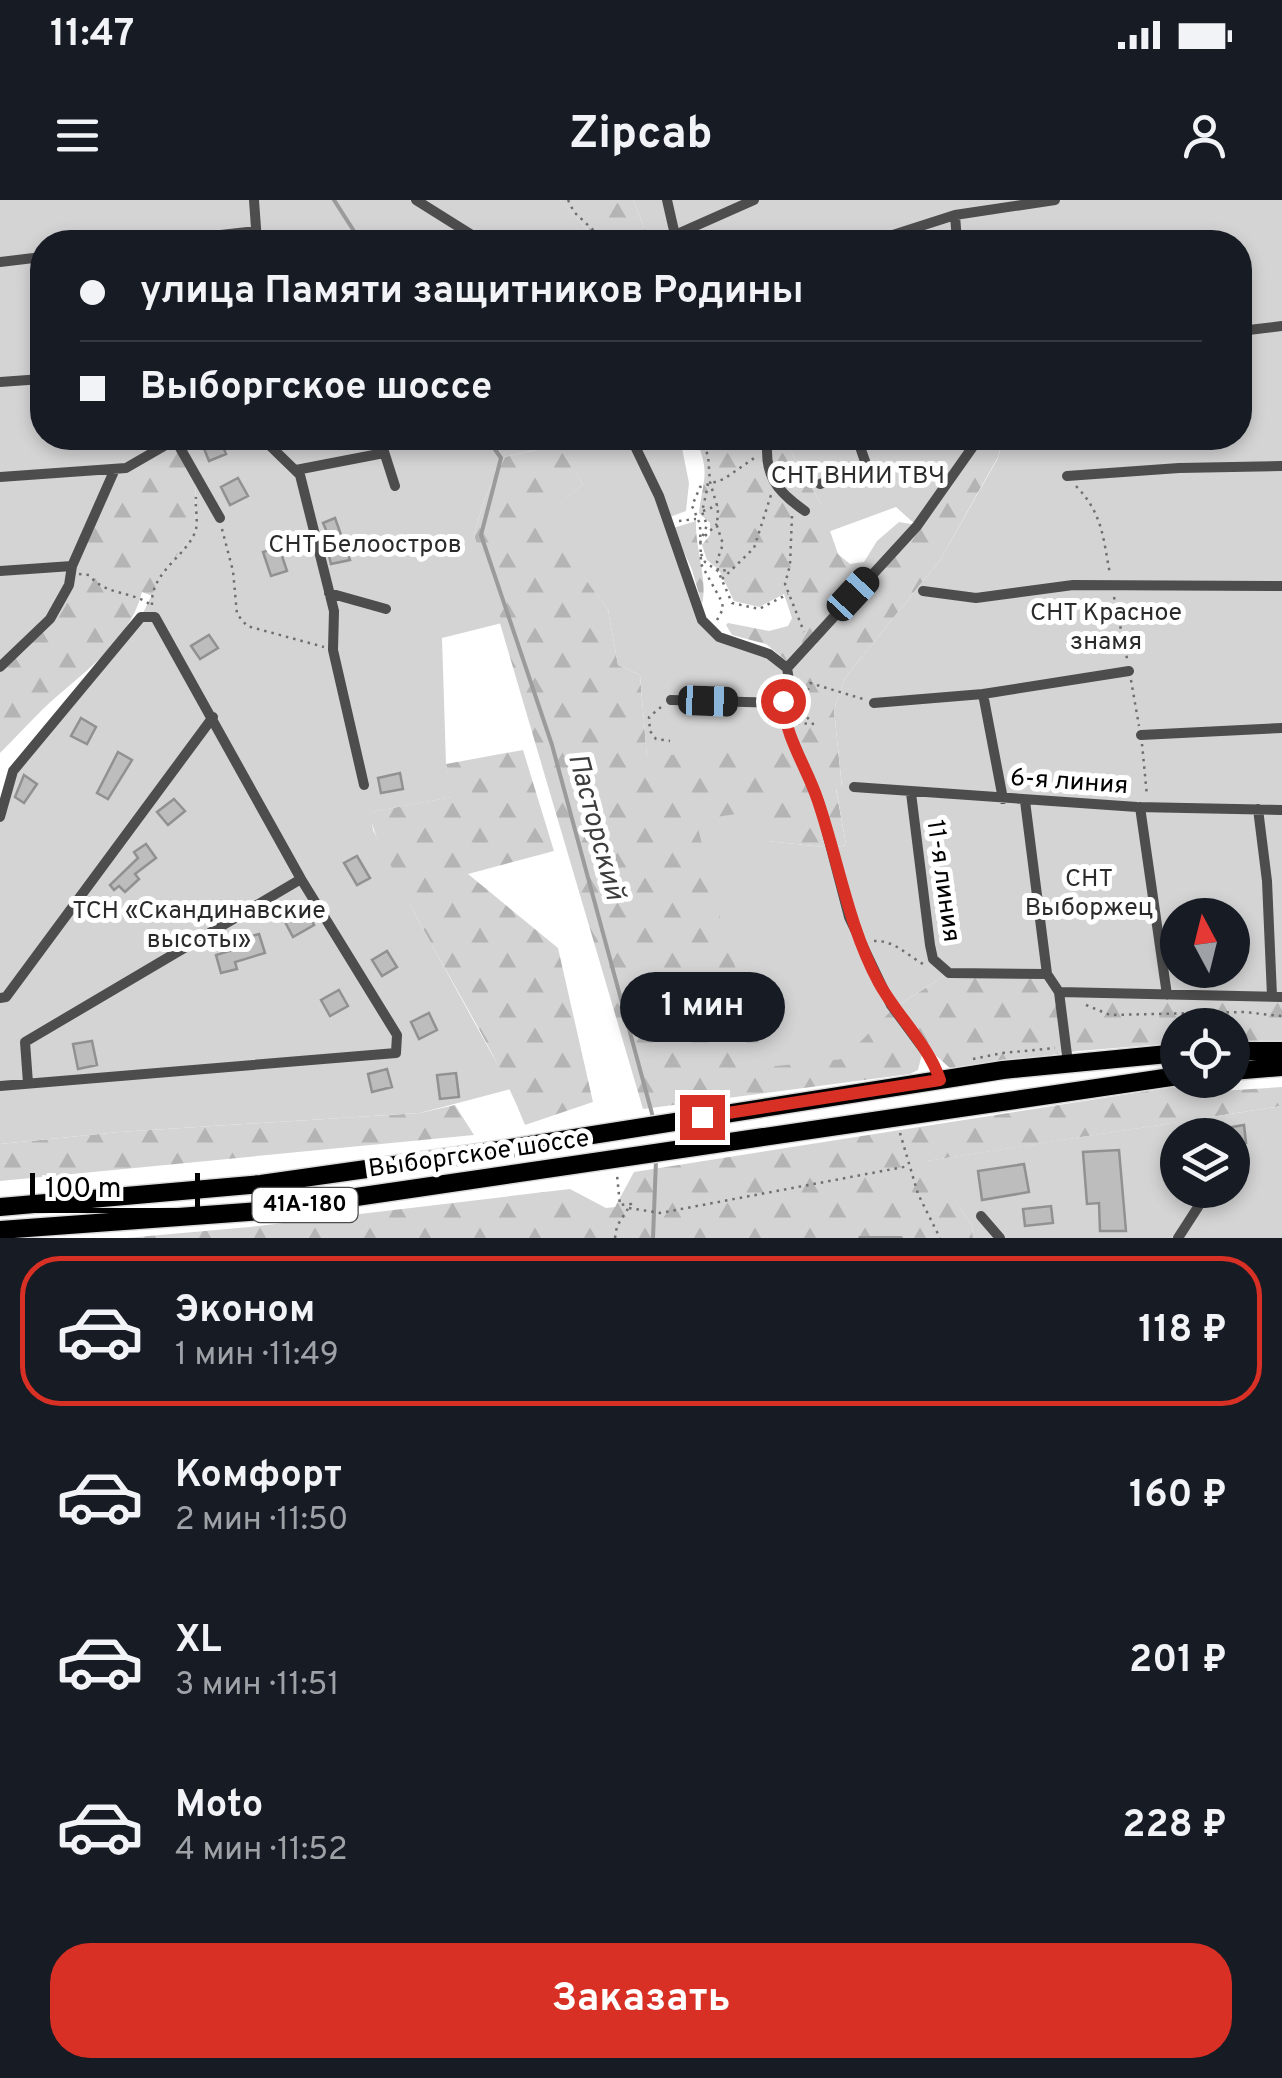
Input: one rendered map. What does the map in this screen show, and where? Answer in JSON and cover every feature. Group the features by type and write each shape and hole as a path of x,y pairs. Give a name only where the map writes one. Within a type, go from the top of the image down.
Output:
{"main road":[{"path":"1250,1051 1282,1050"},
{"name":"41А-180","path":"940,1080 1160,1055"},
{"path":"1250,1070 1282,1067"},
{"name":"41А-180","path":"611,1160 1160,1079"},
{"name":"Выборгское шоссе","path":"0,1207 261,1184 940,1080"},
{"name":"Выборгское шоссе","path":"0,1230 261,1211 611,1160"}],"street":[{"path":"254,200 256,230"},
{"path":"416,200 464,230"},
{"path":"667,200 671,230"},
{"path":"691,230 754,200"},
{"path":"907,230 955,214 1055,200"},
{"path":"955,214 957,230"},
{"path":"0,262 30,258"},
{"path":"1252,330 1282,326"},
{"path":"0,382 30,381"},
{"path":"0,478 126,468 156,450"},
{"path":"182,450 220,518"},
{"path":"275,450 300,475 311,514 334,611 333,650 364,784"},
{"path":"383,450 395,486"},
{"path":"638,450 708,628 719,637 768,654 787,668 789,680 783,703 791,740 819,802 844,900 862,948 891,1004 933,1062 940,1080"},
{"path":"767,450 774,485 805,511"},
{"path":"820,484 867,467 861,450"},
{"path":"787,668 917,526 971,450"},
{"path":"296,470 384,453"},
{"path":"1067,476 1282,466"},
{"path":"0,667 50,619 69,585 115,469"},
{"path":"0,571 72,570"},
{"path":"923,591 976,598 1074,585 1282,586"},
{"path":"328,592 386,609"},
{"path":"0,817 14,771 140,616 153,611 301,879 398,1036 396,1053 0,1086"},
{"path":"874,702 983,694 1129,671"},
{"path":"983,694 1004,799"},
{"path":"670,700 783,703"},
{"path":"0,998 6,997 214,717"},
{"path":"1140,735 1282,728"},
{"name":"6-я линия","path":"854,787 1025,801 1282,810"},
{"name":"11-я линия","path":"910,793 933,960 949,973 1046,974"},
{"path":"1025,801 1046,974 1063,992 1068,1063"},
{"path":"1144,807 1167,995"},
{"path":"1063,992 1277,996 1258,809"},
{"path":"28,1083 25,1042 301,879"},
{"path":"1178,1238 1198,1208"},
{"path":"981,1216 1000,1238"}],"path":[{"path":"568,200 574,212 593,230"},
{"path":"705,450 709,483 701,516 700,560 721,600"},
{"path":"704,537 706,524 693,502 700,487 724,479 760,450"},
{"path":"1067,476 1094,504 1100,520 1140,735 1144,807"},
{"path":"153,611 152,596 160,578 196,530 197,480"},
{"path":"709,483 718,505 722,544 718,571 734,604 756,609 788,594"},
{"path":"720,580 754,548 774,485"},
{"path":"791,502 792,536 786,584 804,628 805,649"},
{"path":"668,524 701,516 718,505"},
{"path":"220,518 237,614 247,626 333,650"},
{"path":"700,543 717,524"},
{"path":"701,552 705,562 718,571 730,570"},
{"path":"72,570 89,575 100,588 142,598 153,611"},
{"path":"708,628 721,615 724,586"},
{"path":"795,723 813,724 806,716 810,683 874,702"},
{"path":"670,700 649,717 650,731 656,738 670,741"},
{"path":"862,948 879,939 906,950 920,964 933,960"},
{"path":"1063,992 1110,1016 1243,1012 1282,1016"},
{"path":"897,1123 909,1166 940,1238"},
{"path":"611,1160 620,1205 660,1213 909,1166"},
{"path":"615,1238 617,1226 630,1206"}],"green space":[{"path":"0,200 560,200 588,230 30,230 30,450 156,450 115,470 50,619 0,666"},
{"path":"560,200 633,200 645,230 588,230"},
{"path":"633,200 1282,200 1282,997 1062,992 1048,976 949,973 894,1008 843,1059 766,1067 721,921 696,820 736,814 763,823 768,841 833,848 846,845 836,788 842,787 834,710 845,678 940,560 1000,450 1252,450 1252,230 645,230"},
{"path":"154,450 180,450 195,476 196,530 160,578 152,596 142,592 136,611 115,643 0,753 0,666 115,470"},
{"path":"179,450 535,450 505,457 484,501 474,535 502,623 442,638 446,764 453,797 371,812 373,830 417,918 511,1089 420,1113 119,1132 0,1144 0,817 13,771 141,617 160,578 196,530 195,476"},
{"path":"536,450 561,450 583,484 542,518 608,610 618,665 640,675 647,757 784,715 788,662 766,644 732,635 726,625 769,631 788,626 792,618 784,594 759,607 734,601 719,570 707,560 702,545 710,535 710,523 699,513 704,483 700,450 790,450 820,502 838,554 850,564 864,562 877,541 899,522 917,525 970,450 1000,450 940,560 845,678 834,710 842,788 836,789 846,845 833,848 767,841 736,814 894,1008 949,973 1042,974 1282,997 1282,1041 1250,1041 1250,1008 1160,1008 1160,1044 1078,1051 952,1070 931,1051 922,1054 918,1070 910,1074 643,1109 474,535 484,501 505,457"},
{"path":"560,450 682,450 689,483 686,511 667,518 706,625 785,667 791,740 647,758 640,675 618,665 608,610 541,518 583,484"},
{"name":"СНТ ВНИИ ТВЧ","path":"790,450 971,450 917,526 896,507 828,532 820,502"},
{"path":"696,521 703,584 702,604 673,528"},
{"path":"523,750 554,851 468,874 558,948 593,1102 525,1125 484,1038 385,856 370,812 452,797 446,764"},
{"path":"1282,1087 1282,1106 1205,1118 1160,1118 1160,1125 927,1161 972,1225 973,1238 126,1238 570,1189 606,1208 615,1207 634,1172 1160,1089 1160,1098 1250,1098 1250,1089"},
{"path":"455,1105 474,1135 0,1181 0,1144 119,1132 420,1113"},
{"path":"1282,1106 1282,1238 973,1238 972,1225 926,1161 1160,1125 1160,1208 1250,1208 1250,1118 1204,1118"}],"building":[{"path":"205,450 224,450 226,454 209,461"},
{"path":"238,478 248,496 230,505 221,487"},
{"path":"335,518 350,560 331,564 327,548 333,546 323,523"},
{"path":"279,547 287,571 271,576 263,552"},
{"path":"209,635 218,648 200,659 191,646"},
{"path":"81,718 96,727 87,744 71,736"},
{"path":"118,752 132,760 108,799 97,793"},
{"path":"400,773 403,789 381,793 378,778"},
{"path":"24,775 37,784 24,803 15,797"},
{"path":"174,799 185,811 168,825 157,812"},
{"path":"146,844 156,858 135,874 139,879 125,892 119,886 114,890 110,885 138,858 134,852"},
{"path":"357,856 370,878 357,885 344,863"},
{"path":"305,908 314,925 293,937 284,920"},
{"path":"259,934 265,953 235,962 237,969 221,973 216,955 246,946 244,938"},
{"path":"387,951 397,967 382,976 372,960"},
{"path":"339,990 348,1006 330,1016 321,1000"},
{"path":"429,1013 437,1030 419,1039 411,1022"},
{"path":"92,1041 97,1065 78,1069 73,1044"},
{"path":"387,1069 392,1087 372,1092 368,1074"},
{"path":"456,1073 459,1097 440,1099 437,1075"},
{"path":"1119,1150 1126,1231 1100,1231 1099,1203 1087,1204 1083,1152"},
{"path":"1024,1164 1029,1192 982,1200 978,1171"},
{"path":"1051,1206 1053,1223 1025,1226 1023,1209"}],"waterway":[{"name":"Пасторский","path":"334,200 353,230"},
{"name":"Пасторский","path":"495,450 501,458 481,535 552,745 654,1121"},
{"name":"Пасторский","path":"653,1238 656,1160"},
{"path":"860,1238 901,1238"}],"route":[{"path":"702,1117 940,1080 933,1062 891,1004 868,962 844,900 819,802 788,730 783,701"}],"park label":[{"name":"СНТ Белоостров","path":"365,546"},
{"name":"СНТ Красное знамя","path":"1106,628"},
{"name":"СНТ Выборжец","path":"1089,894"},
{"name":"ТСН «Скандинавские высоты»","path":"199,926"}]}
